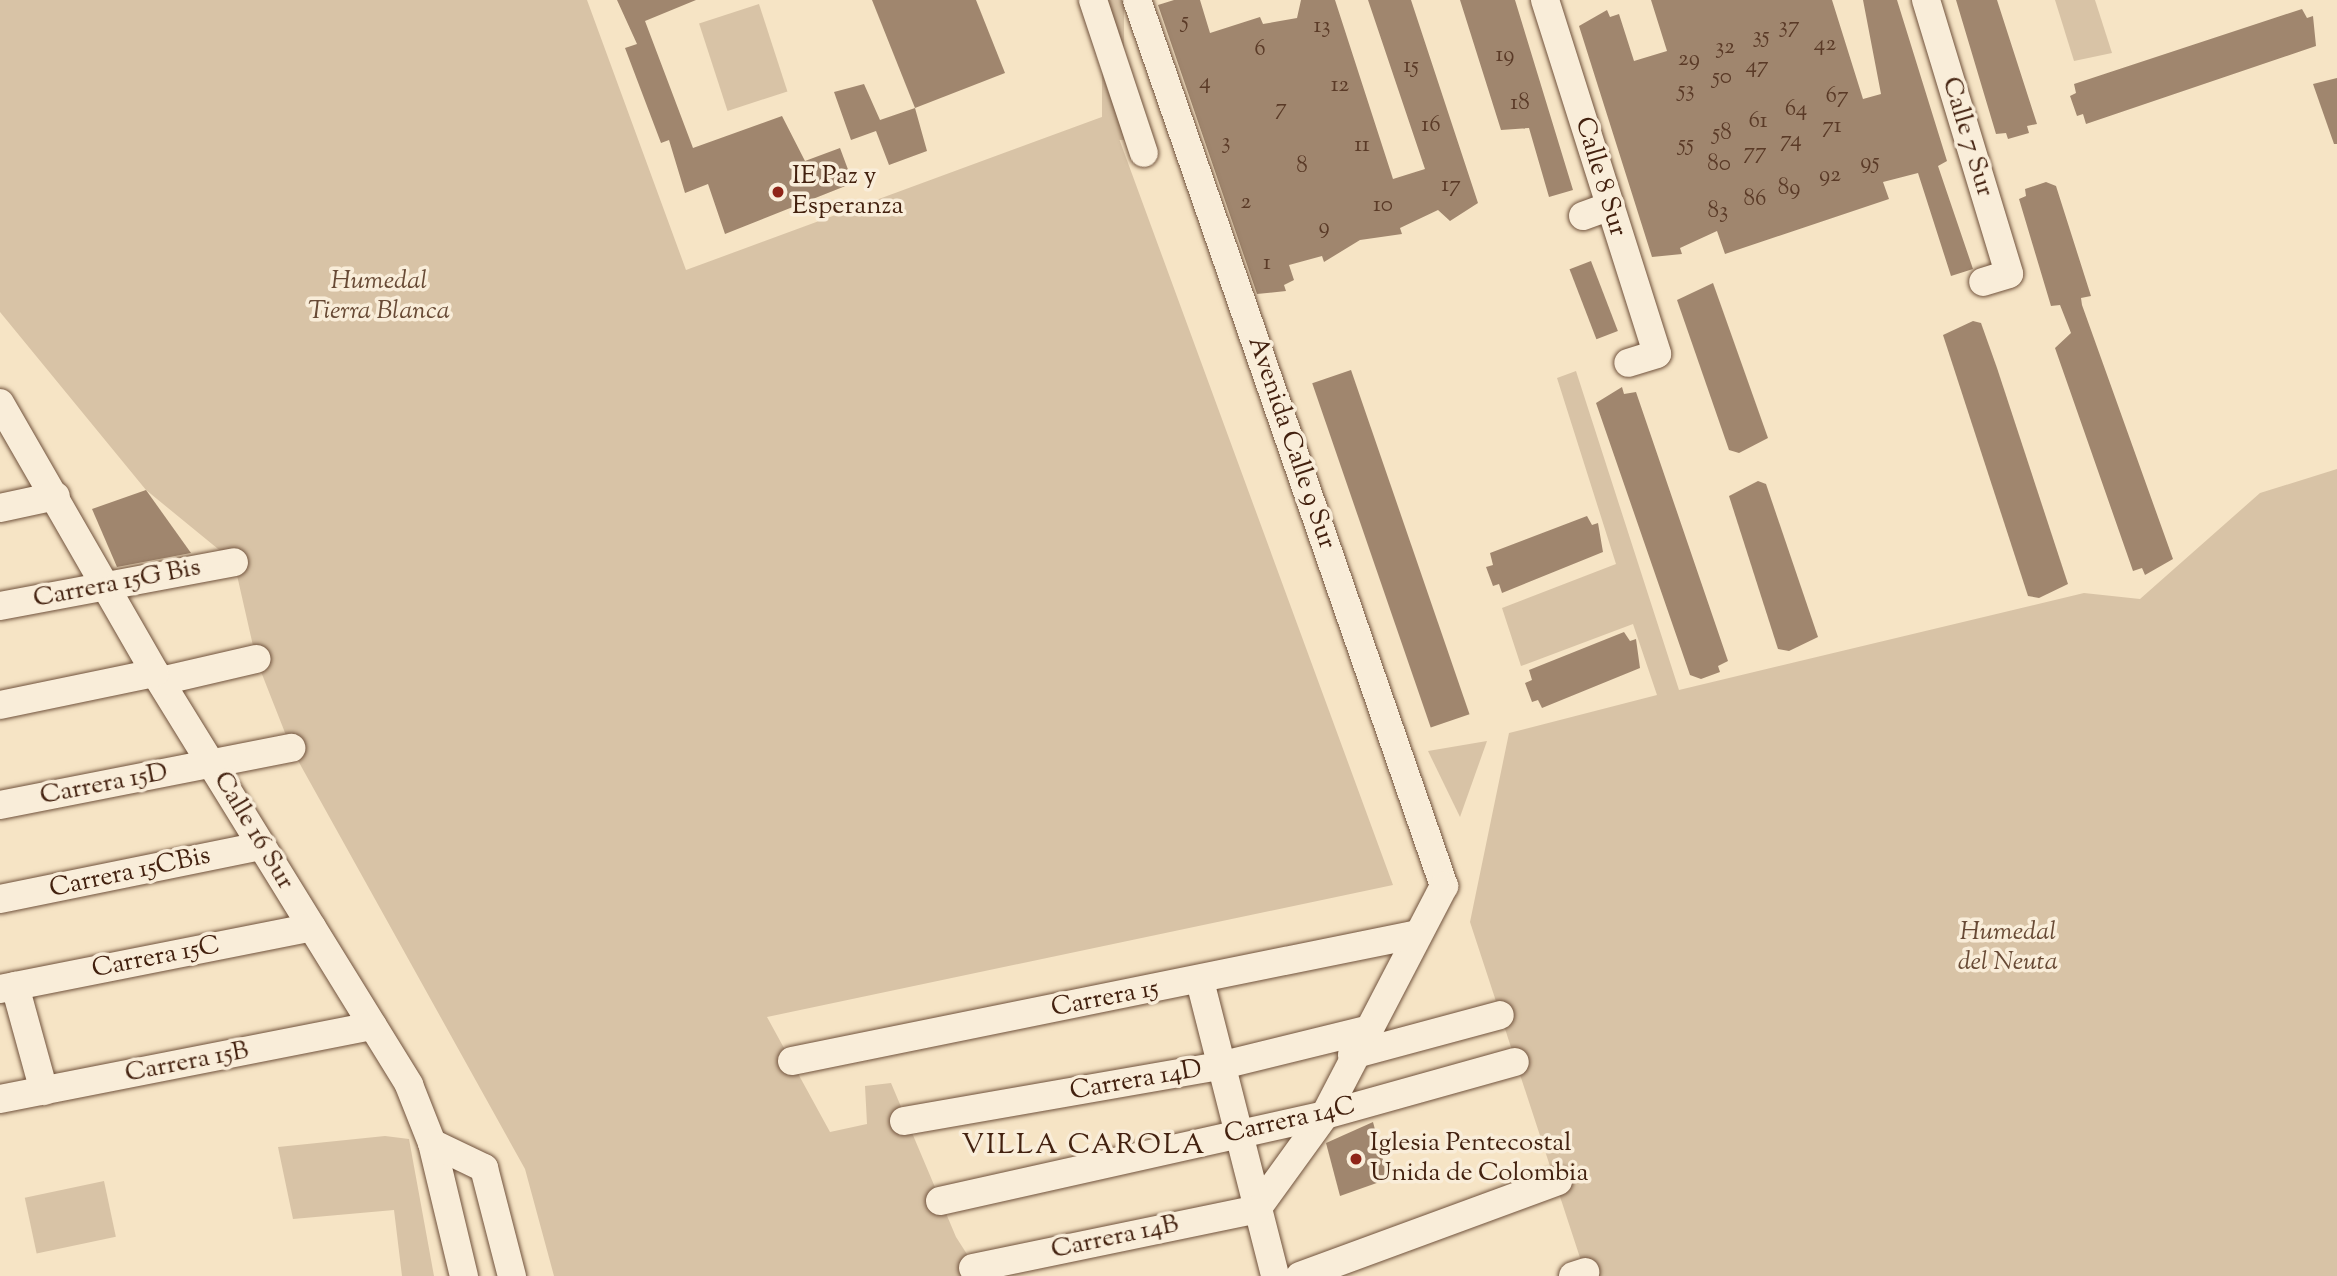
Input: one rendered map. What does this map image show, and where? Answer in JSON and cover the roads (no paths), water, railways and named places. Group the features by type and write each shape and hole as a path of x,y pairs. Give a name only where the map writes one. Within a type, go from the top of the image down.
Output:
{"street":[{"path":"1093,0 1107,77 1144,153"},
{"name":"Avenida Calle 9 Sur","path":"1137,0 1444,886 1418,934"},
{"name":"Calle 8 Sur","path":"1545,0 1595,212 1657,354 1628,363"},
{"name":"Calle 7 Sur","path":"1926,0 1996,278"},
{"name":"Calle 16 Sur","path":"1,409 56,496 158,677 410,1086 432,1143 464,1276"},
{"path":"0,508 56,496"},
{"name":"Carrera 15G Bis","path":"0,606 104,584 234,562"},
{"path":"0,705 256,659"},
{"name":"Carrera 15D","path":"0,805 290,748"},
{"name":"Carrera 15CBis","path":"0,899 261,846"},
{"name":"Carrera 15C","path":"8,988 312,927"},
{"path":"1257,1209 1325,1115 1352,1055 1418,934"},
{"name":"Carrera 15","path":"792,1061 1200,981 1418,934"},
{"path":"1200,981 1236,1134 1275,1276"},
{"path":"8,988 44,1091"},
{"path":"1352,1055 1500,1015"},
{"name":"Carrera 15B","path":"0,1099 373,1026"},
{"name":"Carrera 14D","path":"904,1121 1219,1066 1366,1030"},
{"name":"Carrera 14C","path":"940,1201 1325,1115 1515,1062"},
{"path":"432,1143 484,1168 512,1276"},
{"path":"1300,1276 1559,1181"},
{"name":"Carrera 14B","path":"973,1268 1257,1209"}],"place":[{"name":"IE Paz y Esperanza","path":"778,192"},
{"name":"Iglesia Pentecostal Unida de Colombia","path":"1356,1159"}],"district":[{"name":"VILLA CAROLA","path":"1084,1146"}],"park label":[{"name":"Humedal Tierra Blanca","path":"379,297"},
{"name":"Humedal del Neuta","path":"2008,948"}]}
